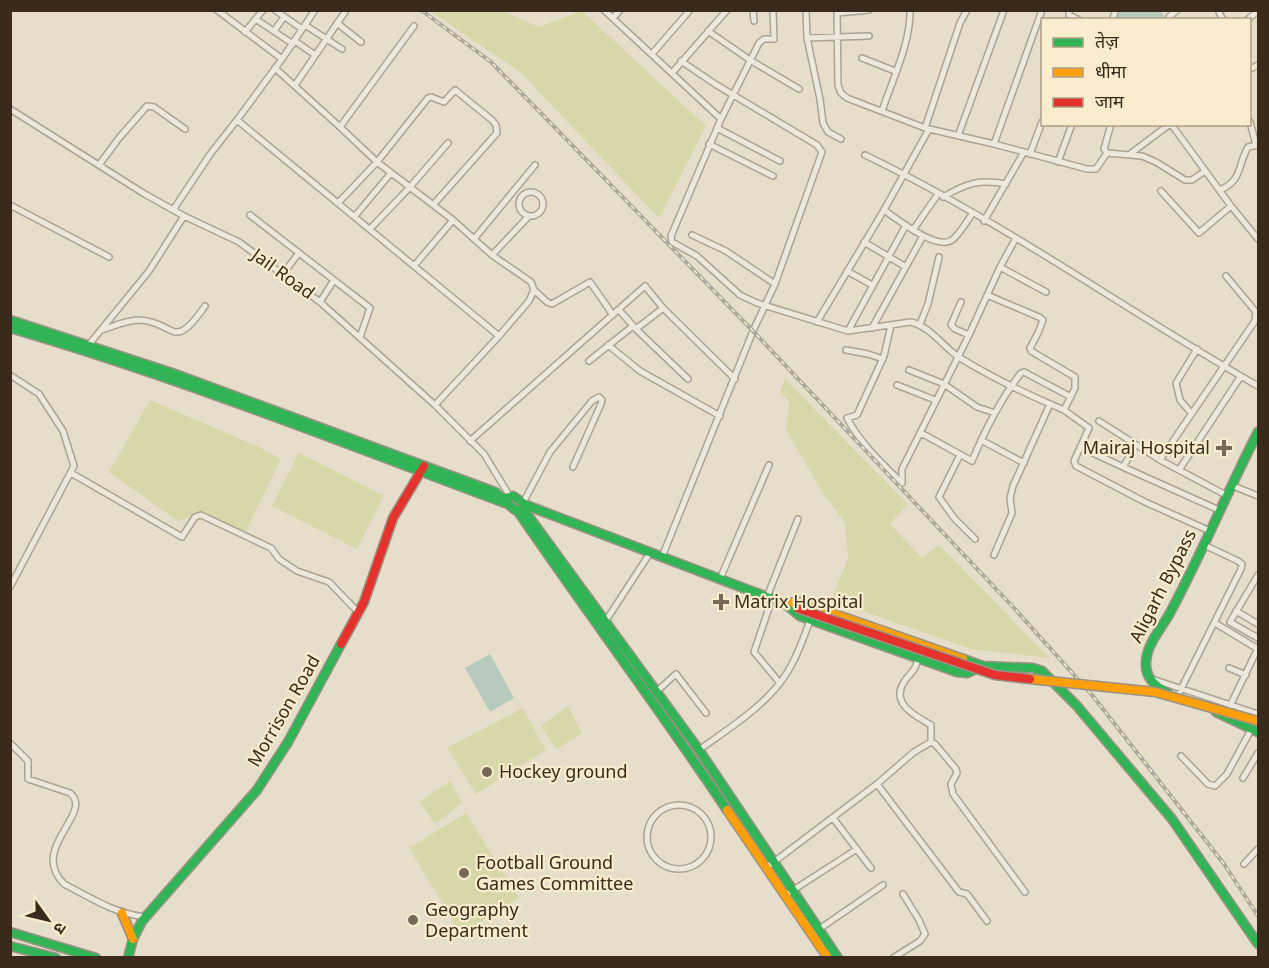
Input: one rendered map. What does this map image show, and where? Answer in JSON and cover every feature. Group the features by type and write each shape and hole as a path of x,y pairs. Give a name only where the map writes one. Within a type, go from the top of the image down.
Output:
{"main road":[{"path":"10,320 422,469 495,492 507,499 516,497 592,619 692,756 784,896 828,957"},
{"path":"10,328 87,349"},
{"name":"Aligarh Bypass","path":"1256,727 1225,716 1178,693 1156,688 1147,677 1146,658 1164,626 1204,545 1230,485 1258,432"},
{"name":"Morrison Road","path":"128,957 133,939 144,919 257,790 303,715 364,603 393,518 422,469"},
{"path":"522,507 797,608 995,675 1155,692 1256,727"},
{"path":"522,507 699,750 838,957"},
{"path":"783,603 800,602 982,666 1033,668 1042,671 1077,706 1172,819 1258,944"},
{"path":"783,603 800,616 810,620 957,672 967,673 982,666"},
{"path":"122,913 133,939"},
{"path":"10,932 96,957"},
{"path":"10,946 56,957"}],"street":[{"path":"245,32 263,10"},
{"path":"275,10 342,49"},
{"path":"173,210 211,153 294,42 315,10"},
{"path":"604,10 721,119"},
{"path":"613,18 620,10"},
{"path":"652,54 690,10"},
{"path":"672,73 727,10"},
{"path":"753,10 754,21"},
{"path":"773,10 774,39 761,40 732,94 670,240 704,261 747,299 848,331 911,322 920,324 958,357 1010,387 1064,410 1089,428 1074,461 1076,466 1083,471 1210,531"},
{"path":"806,10 807,38 823,123 828,132 841,139"},
{"path":"869,10 837,12 838,85 841,93 847,98 927,128 1092,170 1100,165 1107,153"},
{"path":"882,111 910,25 910,10"},
{"path":"817,322 884,210 927,128 960,23 967,10"},
{"path":"958,136 1004,10"},
{"path":"994,144 1042,10"},
{"path":"1170,17 1177,10"},
{"path":"221,12 282,58"},
{"path":"295,85 345,12"},
{"path":"274,31 284,17"},
{"path":"257,20 315,55"},
{"path":"337,23 361,42"},
{"path":"340,128 414,26"},
{"path":"708,31 750,60 799,89"},
{"path":"807,38 869,36"},
{"path":"862,58 895,71"},
{"path":"662,557 753,331 775,284 822,152 817,145 681,61"},
{"path":"275,68 376,162 453,220 492,255 531,282 534,290 547,302 552,304 590,282 613,315"},
{"path":"339,202 376,162 428,98 444,102 455,90 458,90 492,120 496,125 497,134 433,205"},
{"path":"99,165 147,106 154,106 185,129"},
{"name":"Jail Road","path":"10,109 173,210 239,242 320,302 435,405 484,454 507,499"},
{"path":"237,120 499,336"},
{"path":"984,221 1005,184 1027,153 1041,124"},
{"path":"1220,190 1234,183 1246,151 1251,146 1257,145 1251,125"},
{"path":"1058,162 1071,126"},
{"path":"1107,153 1104,149 1110,126"},
{"path":"1130,154 1167,126"},
{"path":"1171,126 1258,239"},
{"path":"717,128 780,161"},
{"path":"370,229 448,143"},
{"path":"709,144 773,176"},
{"path":"1107,153 1142,156 1185,180 1192,180 1205,171"},
{"path":"865,155 903,173 1016,238 1258,387"},
{"path":"474,239 535,165"},
{"path":"355,216 391,173"},
{"path":"913,230 941,195 980,181 1005,184"},
{"path":"1161,191 1199,233 1231,206"},
{"path":"492,255 529,216 538,213 542,206 540,197 532,192 523,195 519,202 521,211 529,216"},
{"path":"10,204 109,257"},
{"path":"884,210 923,236 946,243 953,239 973,213"},
{"path":"250,215 370,308 360,337"},
{"path":"87,349 149,271 184,216"},
{"path":"414,266 453,220"},
{"path":"848,331 906,225"},
{"path":"692,235 726,251 775,284"},
{"path":"872,328 923,236"},
{"path":"891,325 883,359 857,415 847,418 855,433 903,483 902,469 1016,238"},
{"path":"864,242 906,267"},
{"path":"282,275 299,253"},
{"path":"920,324 939,257"},
{"path":"1000,267 1046,292"},
{"path":"847,271 872,285"},
{"path":"1160,460 1257,316 1226,276"},
{"path":"320,302 334,280"},
{"path":"470,441 645,286 663,308 735,379"},
{"path":"435,405 530,301 534,290"},
{"path":"987,295 1043,320 1030,348 1031,351 1075,377 1076,388 1064,410"},
{"path":"961,302 951,325 955,330 969,335"},
{"path":"101,330 139,320 148,321 172,332 180,332 205,306"},
{"path":"589,361 608,345 663,308"},
{"path":"619,310 634,328 688,379"},
{"path":"608,345 640,370 720,416"},
{"path":"1191,413 1180,400 1176,383 1197,349"},
{"path":"846,350 883,359"},
{"path":"909,370 944,384 977,407 995,413"},
{"path":"921,433 972,461 995,413 1020,373 1024,372 1071,397"},
{"path":"10,375 39,394 63,430 74,466 10,587"},
{"path":"1179,470 1241,376"},
{"path":"897,385 935,400"},
{"path":"522,507 550,452 592,401 599,397 602,398 573,467"},
{"path":"994,555 1012,513 1010,498 1012,486 1050,404"},
{"path":"1099,422 1160,460 1226,495"},
{"path":"981,440 1024,463"},
{"path":"1080,447 1220,510"},
{"path":"960,454 939,497 954,518 975,539"},
{"path":"1123,467 1129,457"},
{"path":"720,579 754,495 769,465"},
{"path":"71,473 182,537 195,517 201,515 271,548 279,559 297,571 329,582 358,612"},
{"path":"1230,485 1258,496"},
{"path":"780,683 754,652 769,598 798,519"},
{"path":"1204,545 1242,564 1215,623 1178,693 1258,714"},
{"path":"605,622 650,554"},
{"path":"1258,575 1230,622 1258,638"},
{"path":"1236,611 1258,624"},
{"path":"699,750 753,710 780,683 788,672 810,620"},
{"path":"1215,623 1258,648 1225,716"},
{"path":"918,658 915,671 904,681 899,692 902,703 909,713 931,725 931,741"},
{"path":"1228,668 1246,675"},
{"path":"656,692 676,674 706,713"},
{"path":"1181,756 1208,784 1215,786 1227,774 1256,727"},
{"path":"766,868 931,741"},
{"path":"931,741 956,769 957,773 951,784 953,794 1025,892"},
{"path":"10,743 28,761 28,779 70,793 75,797 77,803 54,850 52,862 58,877 64,884 122,913 144,919"},
{"path":"1243,778 1258,753"},
{"path":"877,784 959,892 967,894 987,921"},
{"path":"673,805 686,805 698,810 706,819 711,831 711,844 706,856 696,865 684,870 672,870 660,864 652,855 647,837 646,830 661,810 673,805"},
{"path":"833,818 871,868"},
{"path":"784,896 795,891 856,849"},
{"path":"1244,864 1258,849"},
{"path":"811,934 883,885"},
{"path":"893,957 920,941 925,934 903,894"}],"green space":[{"path":"430,11 502,11 539,27 582,11 706,126 659,218 520,72"},
{"path":"785,379 908,504 890,524 922,558 939,545 1050,658 971,649 831,600 848,559 845,523 820,488 786,430 789,402 780,392"},
{"path":"150,400 257,446 281,459 244,534 201,513 178,521 109,472"},
{"path":"299,453 384,496 357,549 272,506"},
{"path":"568,706 582,734 556,749 541,726"},
{"name":"Hockey ground","path":"523,708 546,750 476,794 447,748"},
{"path":"450,781 462,803 435,824 420,802"},
{"name":"Football Ground Games Committee","path":"466,813 519,898 461,934 409,848"}],"shaded area":[{"path":"1118,10 1161,11 1165,18 1116,18"},
{"path":"490,654 514,698 490,712 465,668"}],"railway":[{"path":"421,10 491,62 753,331 1014,608 1092,695 1224,864 1258,916"}],"traffic: fast":[{"path":"10,320 172,373 495,492 515,510 524,510"},
{"path":"10,328 135,367 505,503"},
{"path":"1168,693 1155,684 1147,673 1146,662 1149,648 1169,615 1258,432"},
{"path":"505,498 513,496 526,505 524,510 699,750 838,958"},
{"path":"526,505 788,605"},
{"path":"517,510 727,810"},
{"path":"784,603 800,616 957,672 967,673 980,667"},
{"path":"128,958 133,939 142,921 257,790 288,742 341,644"},
{"path":"963,659 983,666 1033,668 1042,671 1077,706 1172,819 1258,944"},
{"path":"1216,712 1258,732"},
{"path":"10,932 96,958"},
{"path":"10,946 56,958"}],"traffic: slow":[{"path":"783,603 800,602 963,659"},
{"path":"1030,679 1155,692 1258,721"},
{"path":"727,810 828,958"},
{"path":"122,913 133,939"}],"traffic: jam":[{"path":"341,644 364,602 393,518 424,466"},
{"path":"797,608 995,675 1030,679"}],"place":[{"name":"Mairaj Hospital","path":"1224,448"},
{"name":"Matrix Hospital","path":"721,602"},
{"name":"Hockey ground","path":"487,772"},
{"name":"Football Ground Games Committee","path":"464,873"},
{"name":"Geography Department","path":"413,920"}]}
